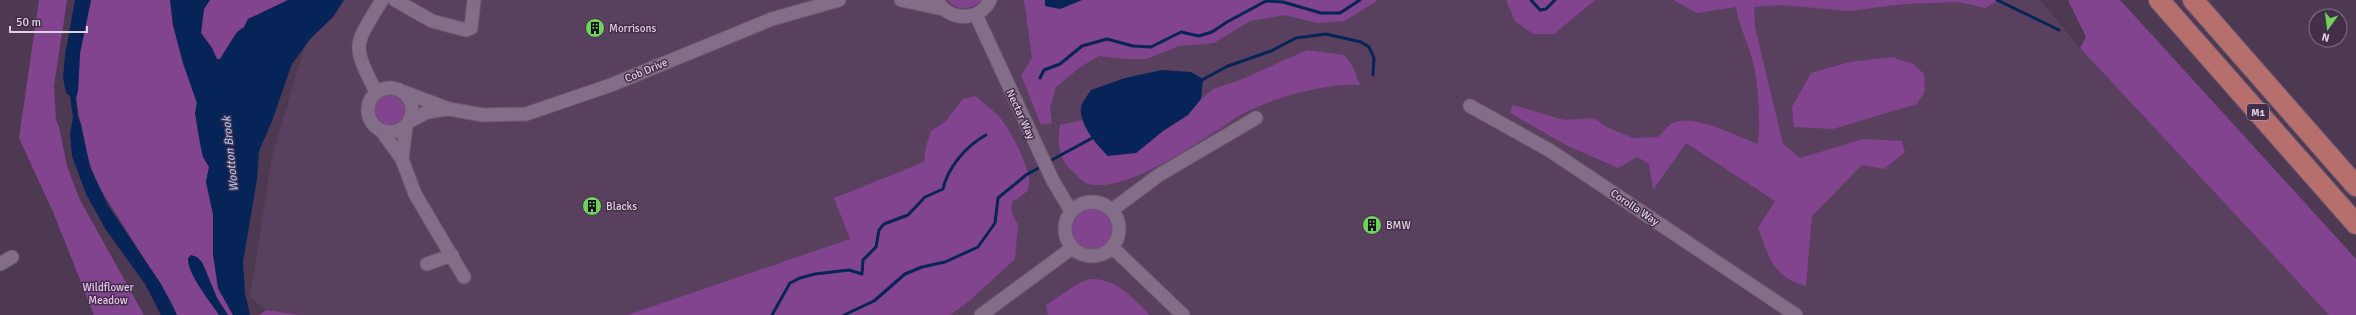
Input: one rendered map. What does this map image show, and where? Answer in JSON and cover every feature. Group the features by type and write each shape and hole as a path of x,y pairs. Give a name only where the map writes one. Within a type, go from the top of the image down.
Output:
{"highway":[{"name":"M1","path":"2159,0 2356,224"},
{"name":"M1","path":"2194,0 2356,186"}],"street":[{"path":"376,92 357,51 359,39 382,0"},
{"path":"395,0 432,21 466,30 471,28 474,0"},
{"name":"Cob Drive","path":"404,92 449,109 483,115 526,114 611,86 772,19 839,0"},
{"path":"901,0 940,4 958,17 976,15 984,10 990,0"},
{"name":"Nectar Way","path":"976,15 1053,181 1070,211"},
{"path":"402,159 412,109 408,97 404,92 390,87 376,92 371,98 367,112 372,123 381,130 402,159 415,194 464,277"},
{"name":"Corolla Way","path":"1470,106 1550,150 1796,315"},
{"name":"Cob Drive","path":"408,123 427,112 449,109"},
{"path":"1112,210 1159,175 1256,118"},
{"path":"381,130 397,131 408,123"},
{"path":"1086,201 1100,203 1112,210 1117,217 1119,229 1117,241 1112,248 1098,256 1082,255 1072,248 1065,236 1064,227 1070,211 1086,201"},
{"path":"981,315 1072,248"},
{"path":"1112,248 1183,315"},
{"path":"427,264 452,255"},
{"path":"0,264 12,257"}],"shaded area":[{"path":"344,0 2040,0 2080,48 2329,315 939,315 851,239 627,315 301,315 266,310 250,297 272,157 305,45 333,17"}],"green space":[{"name":"Wildflower Meadow","path":"39,0 67,0 54,86 56,120 59,127 67,166 80,200 144,315 94,315 53,212 19,138"},
{"path":"91,0 170,0 173,25 183,63 197,103 195,113 203,157 209,167 206,182 213,214 213,254 218,288 233,315 228,315 217,298 202,262 210,301 219,315 177,315 171,301 97,184 85,149 76,98 78,91 80,53"},
{"path":"210,0 288,0 248,19 244,27 237,32 220,59 216,59 212,48 201,33 204,9"},
{"path":"948,0 982,0 969,8 960,8"},
{"path":"1024,0 1045,0 1060,9 1082,0 1378,0 1345,21 1317,23 1285,15 1250,21 1214,43 1179,46 1146,59 1124,59 1099,56 1079,68 1056,87 1050,108 1052,123 1041,125 1021,75 1032,58"},
{"path":"1506,0 1595,0 1554,34 1533,34 1515,21"},
{"path":"1673,0 2000,0 1985,8 1959,2 1904,4 1849,11 1781,5 1754,7 1755,27 1783,144 1800,158 1863,139 1902,141 1905,152 1884,169 1862,165 1812,216 1806,286 1785,277 1773,264 1758,228 1775,201 1686,143 1653,190 1649,164 1637,157 1618,168 1566,145 1510,113 1513,105 1564,120 1593,118 1609,128 1633,138 1658,137 1671,124 1680,121 1690,121 1714,126 1758,144 1759,105 1756,76 1752,59 1737,15 1736,7 1697,13"},
{"path":"2068,0 2120,0 2154,37 2356,259 2356,315 2329,315 2080,48 2086,37"},
{"path":"1307,50 1344,55 1353,67 1360,85 1345,85 1309,90 1271,101 1238,117 1178,155 1140,175 1121,181 1104,185 1088,184 1079,178 1067,166 1061,156 1059,144 1060,125 1083,120 1096,144 1136,153 1163,131 1188,115 1201,99 1213,89 1240,80"},
{"path":"1892,57 1913,64 1924,74 1925,91 1917,104 1833,129 1794,127 1792,107 1811,73 1850,62"},
{"path":"390,95 401,99 405,110 401,121 390,125 379,121 375,110 379,99"},
{"path":"976,96 999,116 1010,133 1021,153 1029,182 1027,191 1012,202 1011,210 1018,225 1015,259 968,302 950,315 627,315 850,239 834,198 924,162 926,146 931,131 946,121 963,99"},
{"path":"1096,207 1101,208 1108,213 1113,220 1113,238 1108,245 1101,250 1088,251 1083,250 1076,245 1071,238 1070,225 1071,220 1076,213 1083,208"},
{"path":"1090,279 1116,285 1150,315 1048,315 1046,305 1079,283"},
{"path":"266,310 301,315 259,315"}],"water":[{"path":"75,0 91,0 80,53 78,91 76,98 78,117 81,124 90,167 108,205 161,284 177,315 161,315 145,284 106,230 86,194 72,156 70,133 73,118 70,96 66,93 63,78 65,55"},
{"name":"Wootton Brook","path":"170,0 210,0 204,9 201,33 212,48 217,59 220,59 237,32 244,27 248,19 288,0 344,0 333,17 311,38 292,64 272,121 259,151 257,179 243,262 245,294 250,315 233,315 218,288 213,254 213,214 206,182 209,167 203,157 195,113 197,103 183,63 173,25"},
{"path":"1045,0 1082,0 1060,9 1045,6"},
{"path":"1162,70 1191,72 1203,79 1201,99 1188,115 1163,131 1136,153 1108,156 1086,128 1081,114 1081,107 1084,101 1091,90 1125,78"},
{"path":"191,255 197,257 202,262 217,298 228,315 219,315 195,279 191,272 188,258"}],"waterway":[{"path":"1040,78 1044,70 1060,64 1082,46 1107,39 1133,46 1151,47 1181,32 1199,36 1212,32 1227,22 1266,1 1283,2 1321,13 1340,13 1360,0"},
{"path":"1531,0 1540,10 1546,9 1555,0"},
{"path":"1997,0 2059,30"},
{"path":"1200,81 1228,66 1271,51 1296,38 1326,34 1361,42 1369,47 1374,58 1373,75"},
{"path":"772,315 790,283 800,278 815,274 849,270 862,274 863,260 876,247 879,230 884,224 908,215 925,197 943,189 949,173 959,158 972,145 986,135"},
{"path":"1048,162 1096,136"},
{"path":"844,315 874,301 905,274 922,267 945,262 978,247 995,223 998,198 1026,175 1042,166"}],"place":[{"name":"Morrisons","path":"595,28"},
{"name":"Blacks","path":"592,206"},
{"name":"BMW","path":"1372,225"}]}
